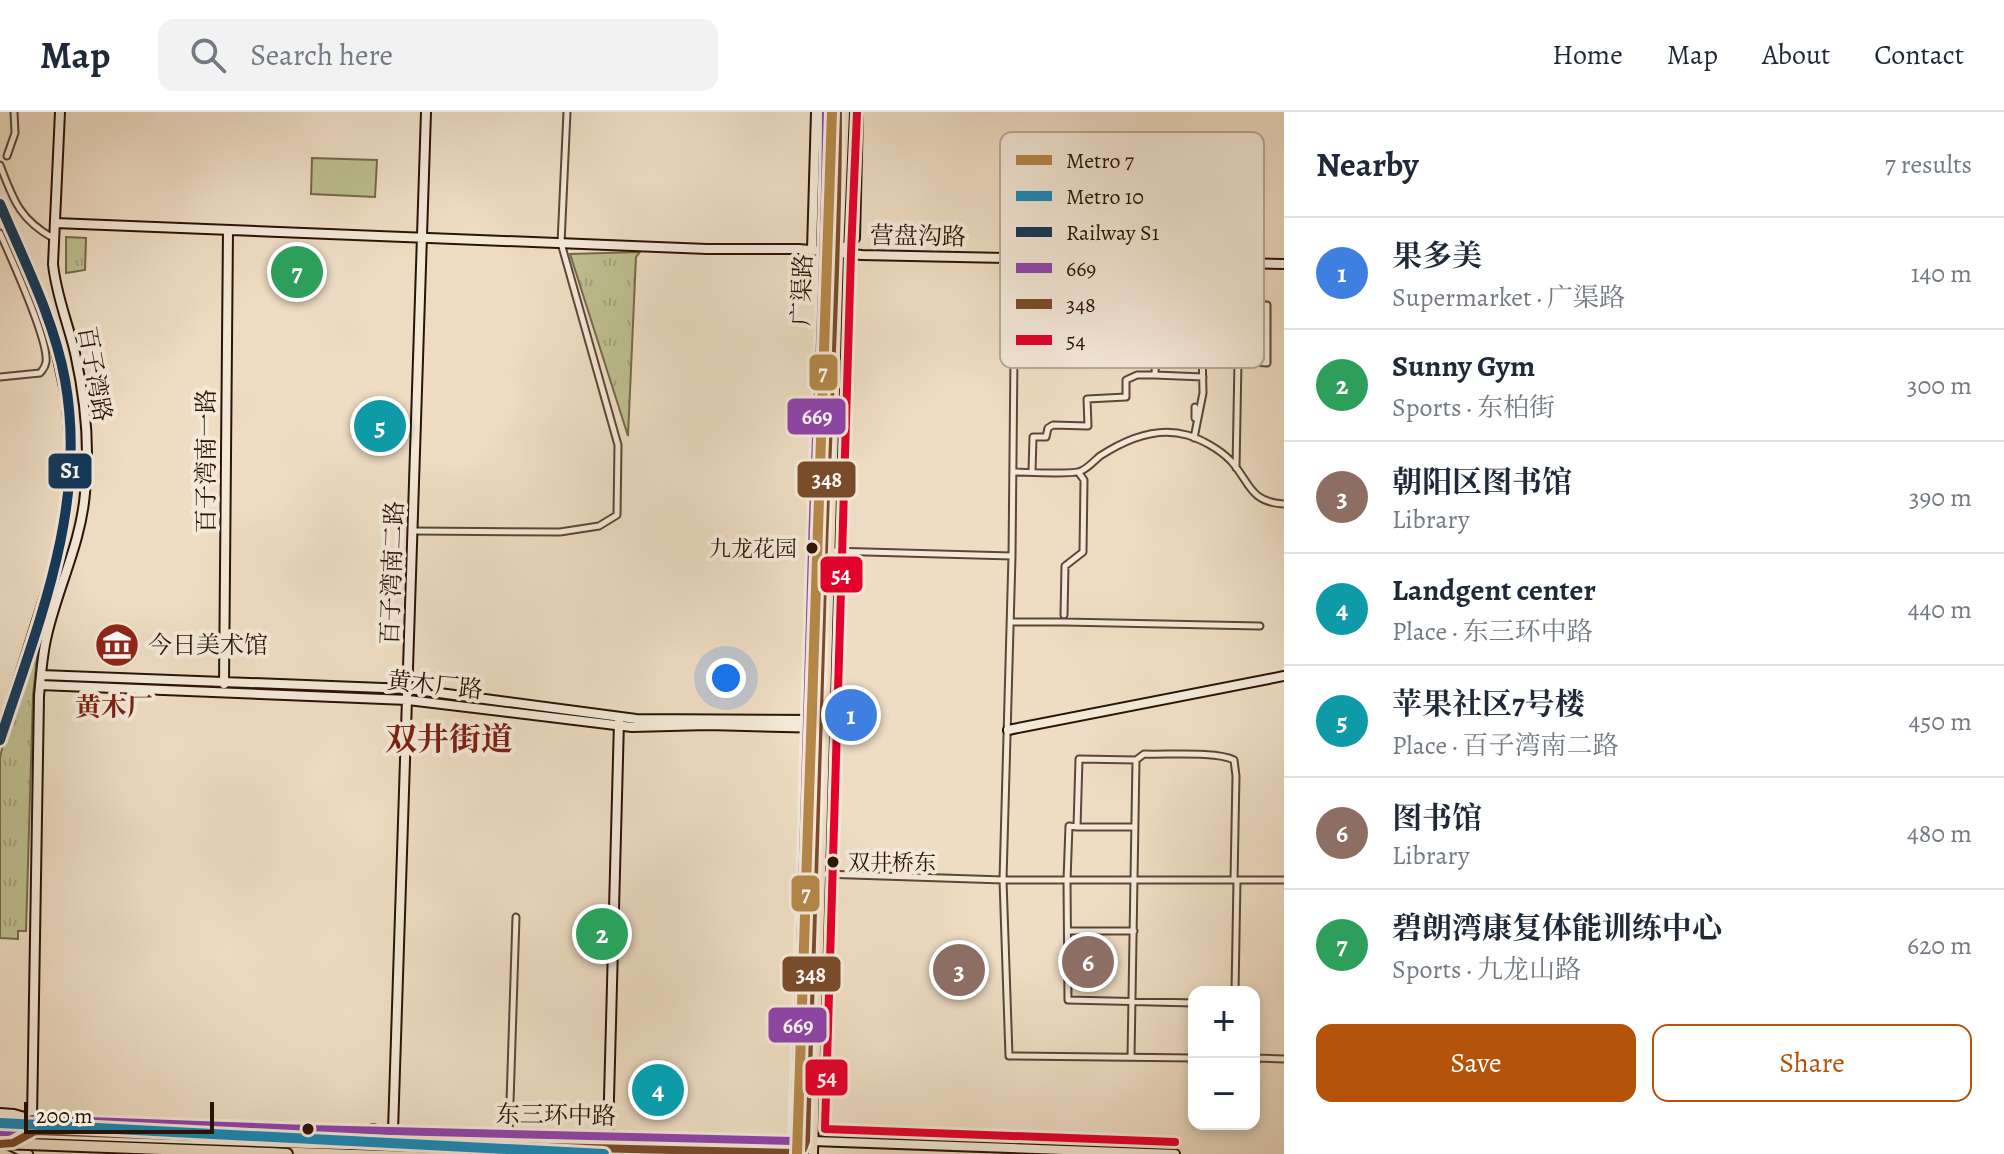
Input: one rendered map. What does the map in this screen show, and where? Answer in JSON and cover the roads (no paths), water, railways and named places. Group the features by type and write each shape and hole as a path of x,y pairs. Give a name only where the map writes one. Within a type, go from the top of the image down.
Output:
{"highway":[{"path":"373,1130 423,1146"},
{"path":"3,1131 671,1154"},
{"path":"505,1148 582,1136"},
{"path":"3,1144 287,1154"}],"main road":[{"name":"广渠路","path":"792,1154 826,186 826,112"},
{"name":"广渠路","path":"813,1154 845,112"}],"street":[{"path":"7,156 15,133 14,112"},
{"name":"百子湾路","path":"32,1119 40,680 46,636 80,526 87,456 79,374 55,286 53,264 60,112"},
{"name":"百子湾南二路","path":"393,1131 426,112"},
{"path":"413,531 560,532 599,526 617,515 618,445 561,243 567,112"},
{"path":"812,250 816,112"},
{"path":"839,253 855,238 858,112"},
{"path":"0,165 21,213 54,238"},
{"name":"营盘沟路","path":"55,223 707,249 812,250 862,255 1000,257"},
{"name":"百子湾南一路","path":"224,693 228,230"},
{"path":"0,233 23,286 47,359 40,373 0,377"},
{"name":"营盘沟路","path":"1264,263 1284,264"},
{"path":"1264,305 1267,305 1267,363 1264,363"},
{"path":"1014,368 1011,622 1003,880 1009,1056 1188,1058"},
{"path":"1155,368 1155,375"},
{"path":"1195,435 1203,393 1203,368"},
{"path":"1236,468 1238,368"},
{"path":"1032,472 1033,437 1046,437 1048,428 1053,425 1088,426 1087,399 1126,397 1126,380 1137,375 1203,377"},
{"path":"1195,407 1195,435"},
{"path":"1013,472 1079,473 1121,443 1143,435 1167,432 1195,435 1230,460 1254,494 1272,503 1284,504"},
{"path":"1064,615 1065,566 1083,552 1084,480 1079,473"},
{"path":"830,551 1012,556"},
{"path":"1011,622 1260,626"},
{"path":"1008,730 1284,676"},
{"name":"黄木厂路","path":"40,680 224,682 409,689 619,722"},
{"name":"黄木厂路","path":"40,680 224,693 408,700 619,722 825,724"},
{"path":"608,1136 619,722"},
{"path":"1131,1057 1136,760 1140,755 1211,755 1234,760 1235,986"},
{"path":"1077,827 1079,759 1136,760"},
{"path":"1135,827 1069,826 1068,1000 1188,1003"},
{"path":"821,874 1003,880 1284,880"},
{"path":"509,1134 516,917"},
{"path":"1068,931 1134,931"},
{"path":"1260,1058 1284,1059"},
{"name":"东三环中路","path":"0,1113 32,1119 813,1141 929,1150 1175,1154"},
{"path":"28,1154 3,1144 3,1131 32,1119"},
{"path":"722,1139 722,1154"}],"railway":[{"path":"0,216 51,343 63,399 67,454 65,497 51,565 0,726"}],"metro line":[{"name":"7","path":"797,1154 832,112"},
{"name":"10","path":"0,1123 604,1154"}],"rail line":[{"name":"S1","path":"0,204 54,335 65,380 70,427 70,473 65,518 55,563 0,740"}],"place":[{"name":"碧朗湾康复体能训练中心","path":"297,272"},
{"name":"苹果社区7号楼","path":"380,426"},
{"name":"九龙花园","path":"812,548"},
{"name":"今日美术馆","path":"117,645"},
{"name":"果多美","path":"851,715"},
{"name":"双井桥东","path":"833,862"},
{"name":"Sunny Gym","path":"602,934"},
{"name":"图书馆","path":"1088,962"},
{"name":"朝阳区图书馆","path":"959,970"},
{"name":"Landgent center","path":"658,1090"}],"district":[{"name":"黄木厂","path":"114,707"},
{"name":"双井街道","path":"449,739"}]}
